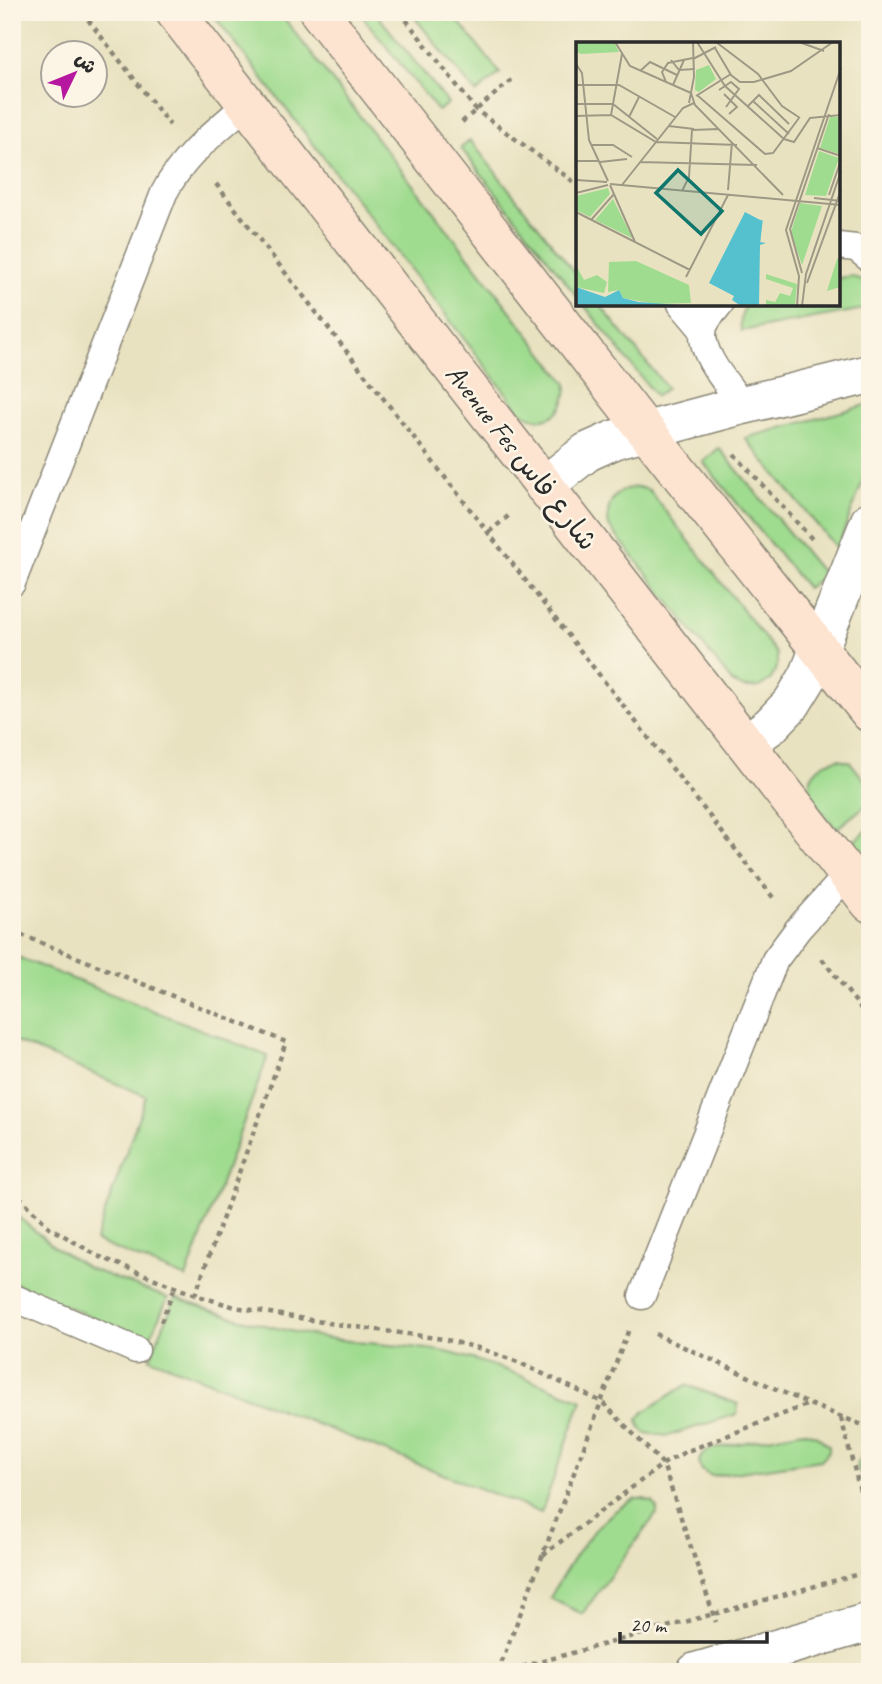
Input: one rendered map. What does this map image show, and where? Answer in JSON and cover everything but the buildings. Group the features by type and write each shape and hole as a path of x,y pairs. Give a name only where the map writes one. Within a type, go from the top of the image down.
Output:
{"main road":[{"name":"Avenue Fes شارع فاس","path":"175,12 859,888"},
{"path":"319,12 870,713"}],"street":[{"path":"544,486 587,452 616,439 870,374"},
{"path":"746,743 770,726 792,703 808,677 870,521"},
{"path":"713,1667 870,1622"}],"lane":[{"path":"12,583 164,193 178,168 247,104"},
{"path":"840,246 856,248 870,259"},
{"path":"683,306 703,330"},
{"path":"718,306 703,330 703,343 709,357 743,405"},
{"path":"642,1296 775,960 798,929 859,888"},
{"path":"12,1297 136,1350"}],"path":[{"path":"82,12 870,1020"},
{"path":"400,12 476,110 576,185"},
{"path":"428,151 515,77"},
{"path":"701,417 848,578"},
{"path":"12,930 286,1042 195,1296"},
{"path":"12,1189 49,1227 98,1256 195,1296 262,1312 328,1324 443,1339 482,1349 520,1363 602,1402 663,1464 713,1614 713,1667"},
{"path":"500,1672 642,1296"},
{"path":"632,1324 809,1404 870,1428"},
{"path":"543,1556 663,1464 685,1452 809,1404"},
{"path":"841,1417 870,1529"},
{"path":"500,1672 870,1571"}],"green space":[{"path":"211,12 279,12 567,384 563,403 553,416 539,419 520,411"},
{"path":"359,12 375,12 448,103 438,111"},
{"path":"410,12 451,12 500,73 476,93"},
{"path":"470,140 576,274 576,295 461,148"},
{"path":"851,276 869,287 870,308 741,331 741,317 746,306 840,306 840,278"},
{"path":"585,306 601,306 667,388 656,396"},
{"path":"870,404 870,463 837,549 745,438"},
{"path":"719,448 824,575 807,588 703,462"},
{"path":"638,487 649,490 777,654 777,667 771,679 759,687 745,688 733,683 609,526 608,510 613,499 623,491"},
{"path":"839,759 850,762 870,787 870,802 836,829 815,802 810,786 818,768"},
{"path":"870,828 870,870 849,845"},
{"path":"12,955 268,1056 186,1278 95,1241 146,1096 12,1040"},
{"path":"12,1212 56,1248 88,1268 168,1298 148,1342 12,1282"},
{"path":"175,1298 287,1331 446,1352 498,1368 582,1400 541,1513 150,1358"},
{"path":"686,1385 738,1404 737,1414 668,1436 645,1433 638,1420 644,1412"},
{"path":"803,1431 817,1436 829,1446 829,1451 821,1460 712,1476 700,1467 700,1459 711,1449"},
{"path":"870,1452 870,1478 859,1472 857,1465 863,1454"},
{"path":"635,1499 653,1502 657,1513 582,1614 550,1598 575,1556 596,1529 621,1507"}]}
